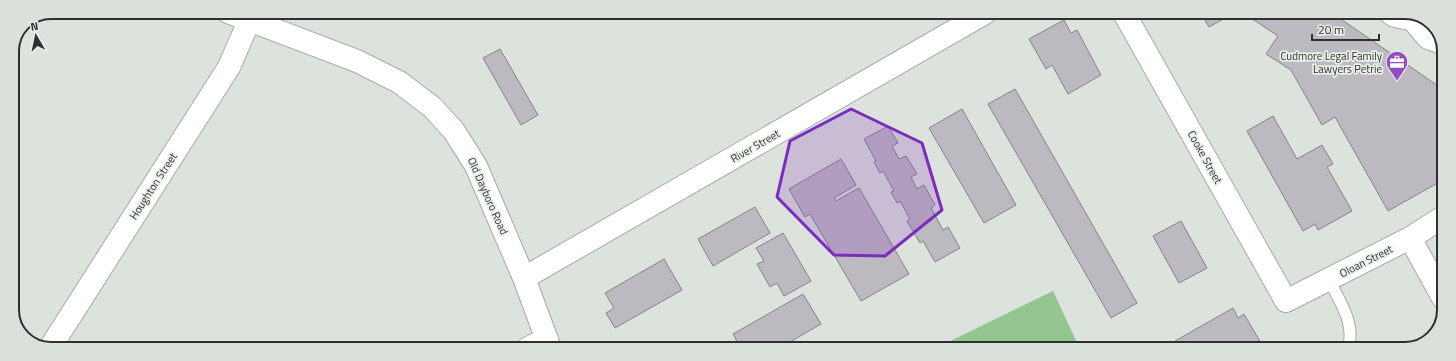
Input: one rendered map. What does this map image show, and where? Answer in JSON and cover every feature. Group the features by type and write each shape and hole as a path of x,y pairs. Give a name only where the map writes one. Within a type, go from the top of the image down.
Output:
{"main road":[{"name":"River Street","path":"524,278 975,19"},
{"name":"Cooke Street","path":"1127,19 1286,301"},
{"name":"Old Dayboro Road","path":"249,20 357,62 399,82 432,107 454,131 476,166 524,278 541,342"},
{"name":"Houghton Street","path":"54,342 229,67 249,20"},
{"path":"1413,21 1428,38 1435,41"},
{"name":"Oloan Street","path":"1286,301 1410,238 1437,221"},
{"path":"1410,238 1437,287"}],"lane":[{"path":"1389,19 1392,21 1408,19"},
{"path":"1329,280 1349,320 1350,342"}],"highlighted area":[{"path":"851,109 922,143 942,210 885,256 834,255 777,197 790,141"}],"green space":[{"path":"1053,291 1077,342 948,342"}],"building":[{"path":"1204,19 1223,19 1209,27"},
{"path":"1252,19 1341,19 1437,85 1437,183 1388,211 1335,117 1322,125 1291,70 1266,54 1278,36"},
{"path":"1064,20 1071,33 1077,30 1101,75 1068,94 1052,65 1046,69 1029,39"},
{"path":"500,49 538,115 521,125 483,58"},
{"path":"1015,89 1137,303 1111,318 988,104"},
{"path":"962,109 1016,205 984,223 929,128"},
{"path":"1273,116 1297,159 1322,145 1333,164 1327,167 1352,211 1318,230 1315,224 1303,231 1247,131"},
{"path":"888,126 898,143 892,146 899,159 906,156 917,174 911,177 917,189 924,185 935,205 931,208 943,230 948,227 960,248 935,262 923,241 920,243 907,221 910,219 900,201 897,203 891,192 894,191 883,171 880,173 874,162 876,161 864,139"},
{"path":"841,159 856,185 834,198 836,201 859,188 909,274 861,301 810,214 805,217 789,189"},
{"path":"755,207 770,233 713,266 698,239"},
{"path":"1181,221 1207,268 1179,283 1153,236"},
{"path":"783,233 811,281 784,296 777,283 770,287 757,264 764,261 756,248"},
{"path":"664,259 682,290 615,328 606,313 614,308 605,293"},
{"path":"803,294 821,324 790,342 737,342 733,334"},
{"path":"1233,308 1238,318 1244,314 1260,342 1176,342"}],"place":[{"name":"Cudmore Legal Family Lawyers Petrie","path":"1397,82"}]}
